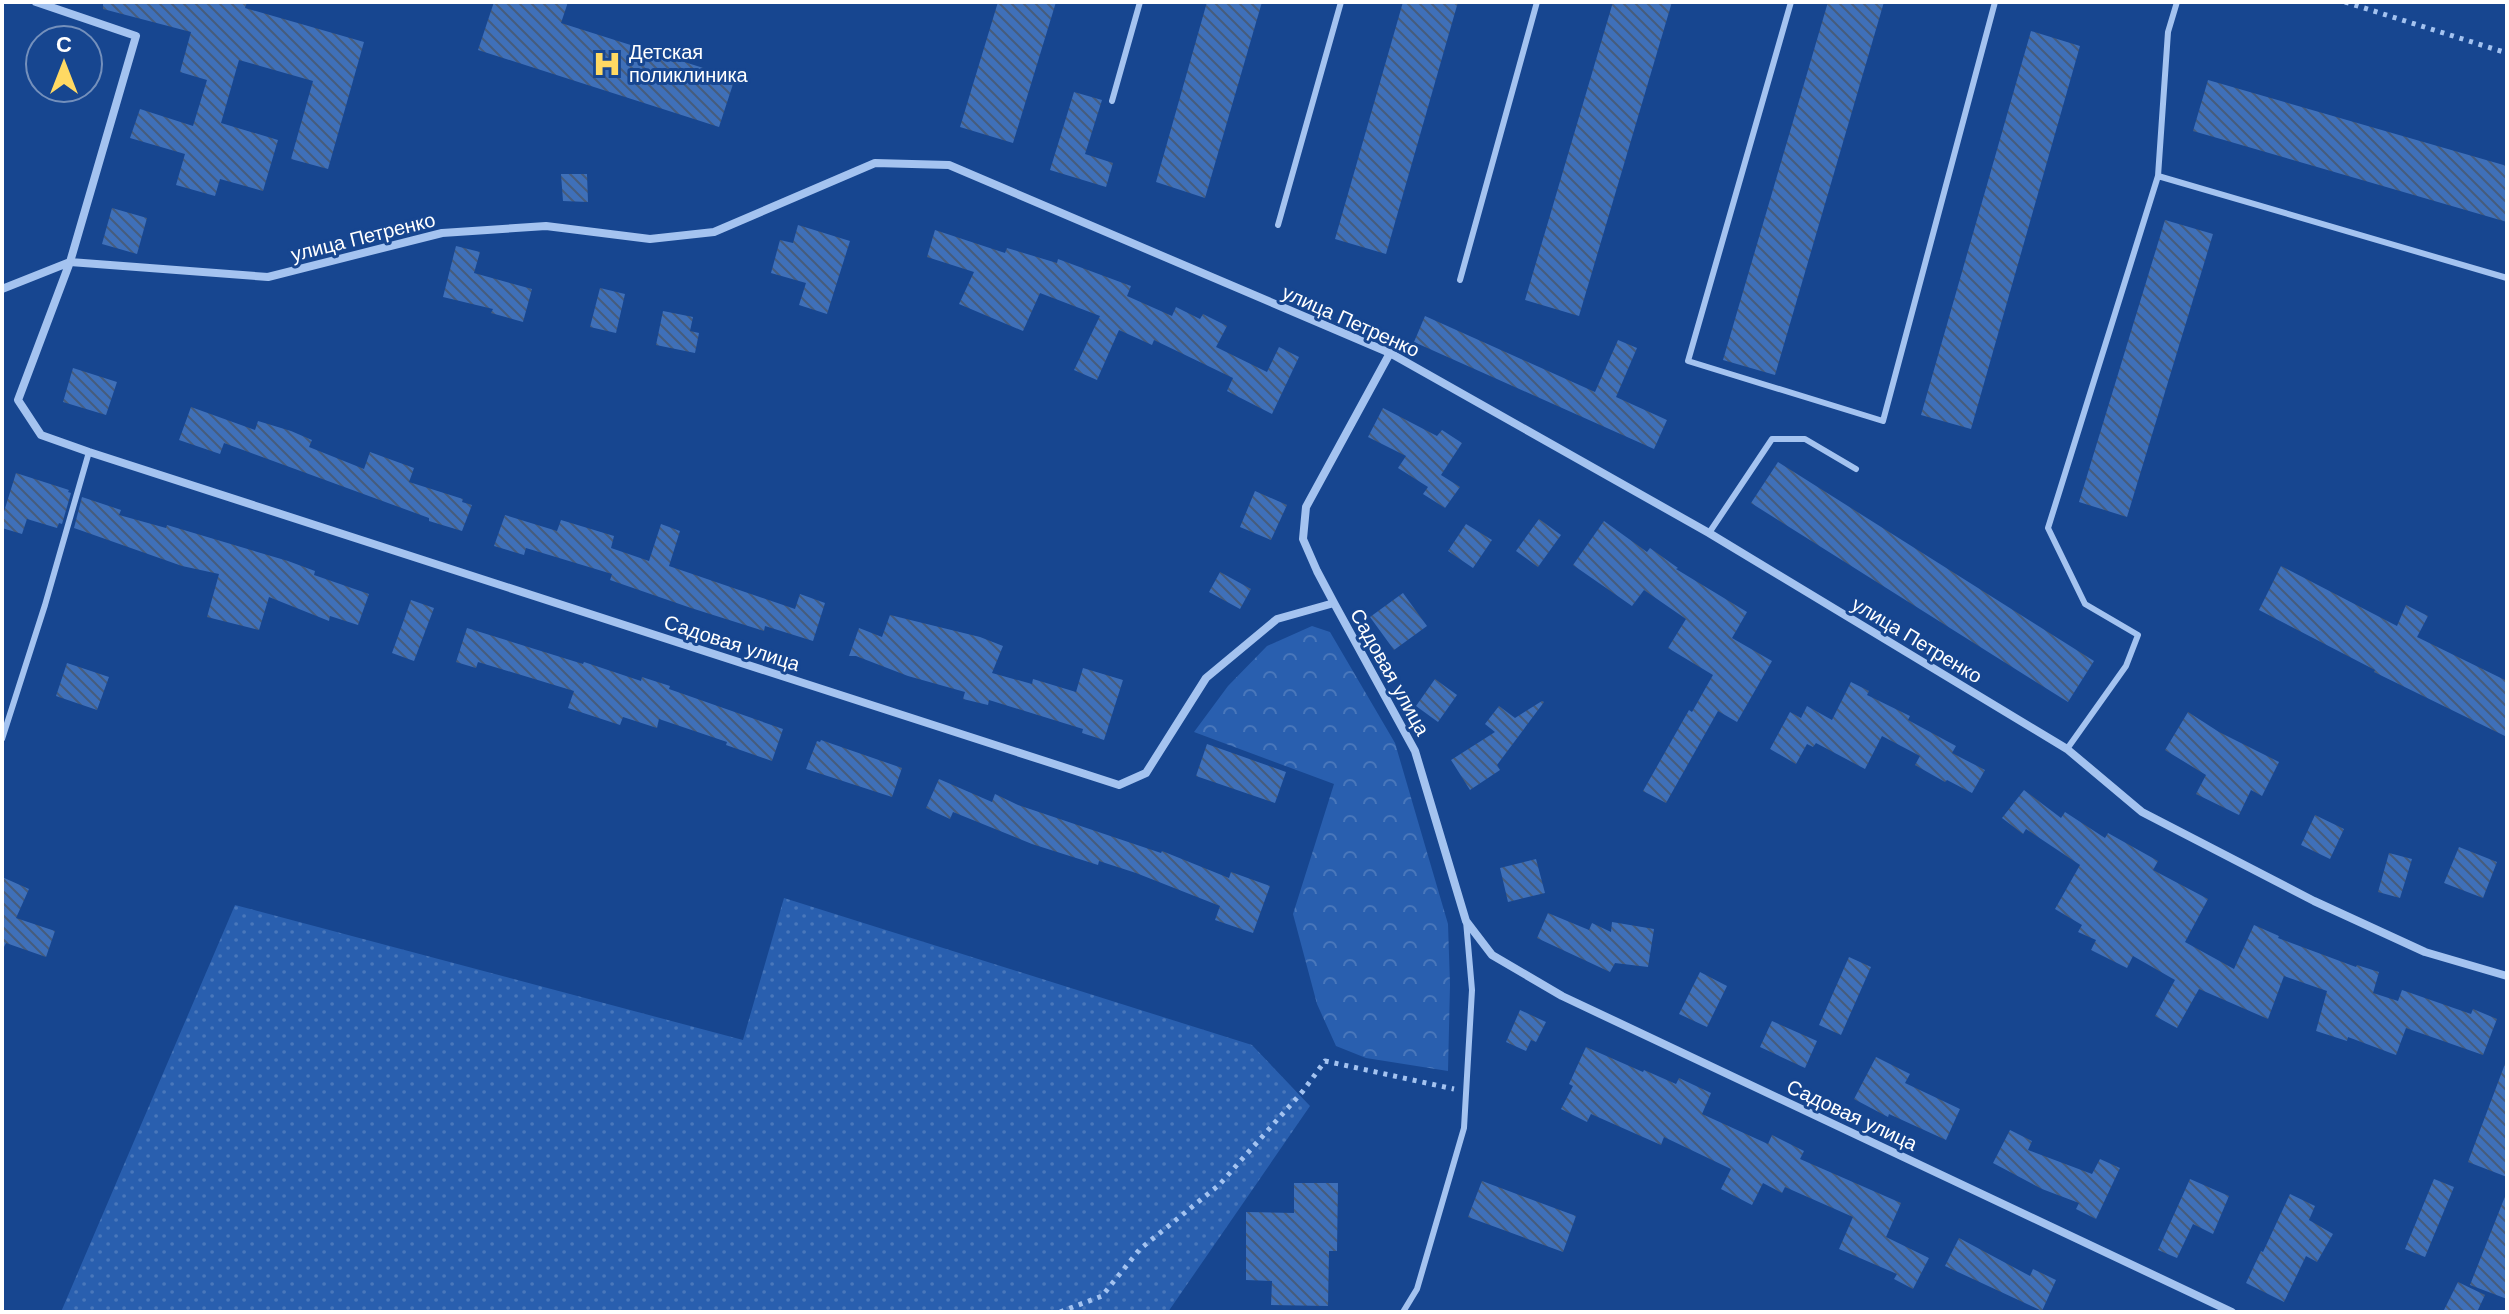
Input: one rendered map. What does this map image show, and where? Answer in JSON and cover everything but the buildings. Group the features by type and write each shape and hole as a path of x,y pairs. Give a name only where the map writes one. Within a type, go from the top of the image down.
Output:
{"street":[{"path":"2,289 70,262 136,36 36,2"},
{"name":"улица Петренко","path":"70,262 268,277 442,233 546,226 663,238 714,232 875,163 949,165 1390,353 1709,533 2067,749 2142,812 2314,901 2425,952 2507,976"},
{"name":"Садовая улица","path":"70,262 18,400 41,435 1119,785 1146,773 1206,678 1277,619 1334,603 1415,751 1466,921 1492,955 1562,996 2232,1312"},
{"path":"1334,603 1303,539 1306,507 1390,353"}],"lane":[{"path":"1112,101 1140,2"},
{"path":"1278,225 1341,2"},
{"path":"1460,280 1537,2"},
{"path":"1791,2 1688,361 1883,421 1995,2"},
{"path":"2067,749 2126,666 2138,635 2085,604 2048,528 2158,176 2168,32 2177,2"},
{"path":"2158,176 2507,278"},
{"path":"1709,533 1772,439 1805,439 1856,469"},
{"path":"2,739 89,452"},
{"path":"1403,1312 1417,1289 1464,1128 1472,990 1466,921"}],"path":[{"path":"2345,2 2507,53"},
{"path":"1060,1312 1102,1296 1140,1249 1219,1185 1303,1091 1325,1061 1466,1092"}],"green space":[{"path":"1312,626 1330,632 1395,743 1448,924 1448,1071 1366,1058 1336,1046 1317,1004 1293,914 1334,784 1194,732 1228,686 1267,646"},
{"path":"784,898 1252,1045 1310,1106 1168,1312 61,1312 235,905 743,1040"}],"place":[{"name":"Детская поликлиника","path":"607,64"}]}
